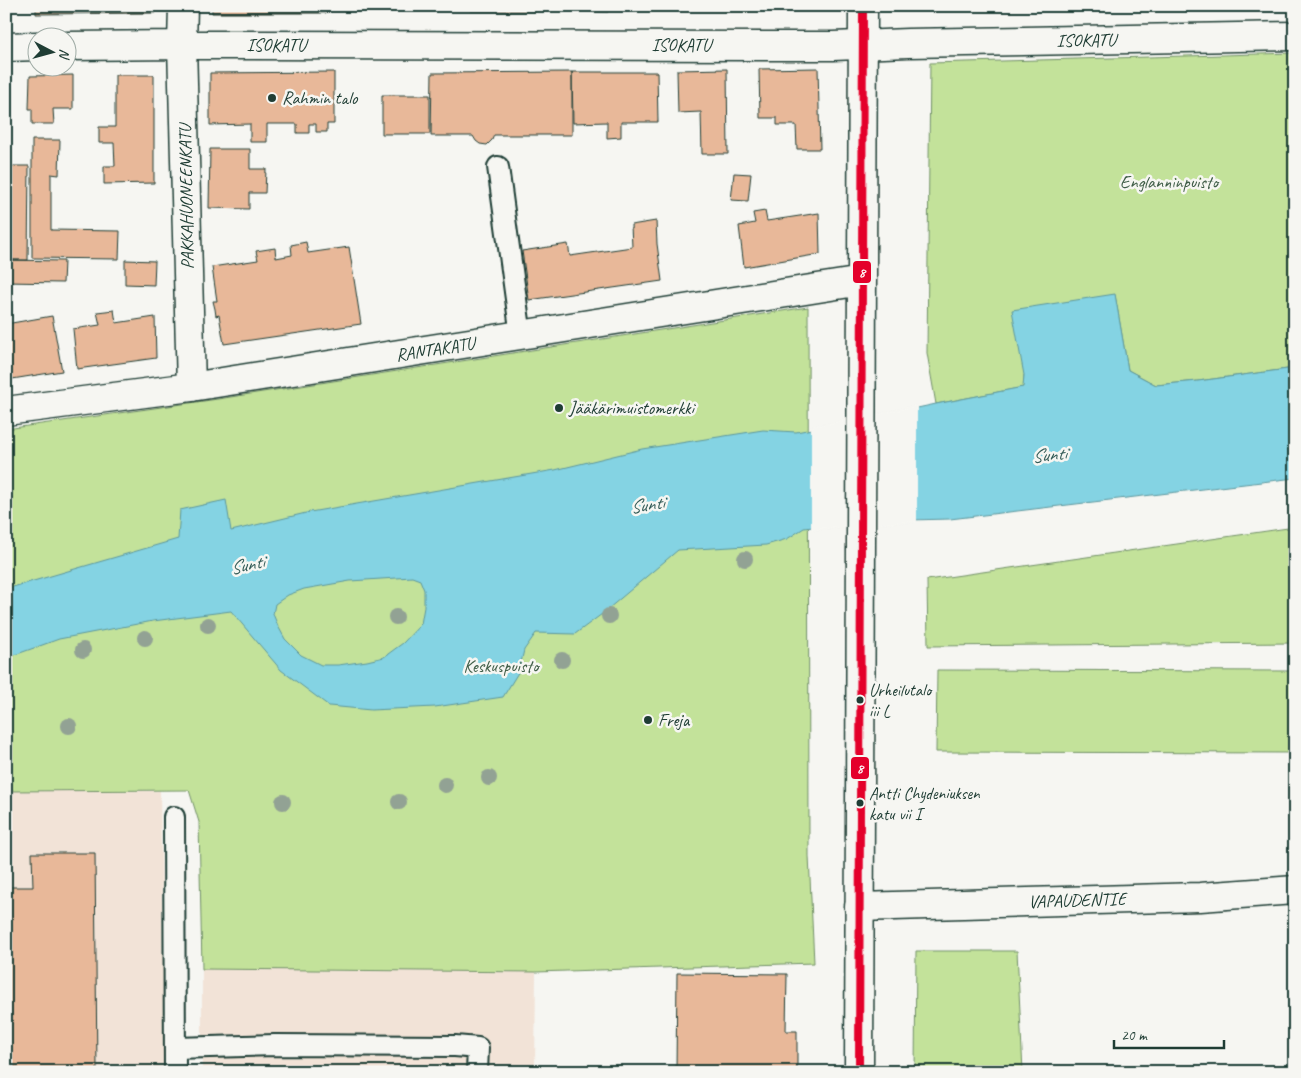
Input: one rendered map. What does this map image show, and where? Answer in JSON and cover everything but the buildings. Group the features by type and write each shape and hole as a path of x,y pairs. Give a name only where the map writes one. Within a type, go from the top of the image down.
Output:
{"street":[{"name":"PAKKAHUONEENKATU","path":"183,6 182,44 191,388"},
{"path":"859,1072 863,6"},
{"name":"ISOKATU","path":"78,46 182,44 833,46 1295,36"},
{"path":"6,47 28,46"},
{"name":"RANTAKATU","path":"6,411 191,388 862,282"},
{"name":"VAPAUDENTIE","path":"859,907 1200,897 1295,890"}],"lane":[{"path":"498,166 521,336"},
{"path":"174,817 175,1072"},
{"path":"175,1048 275,1045 455,1046 478,1048 478,1072"}],"shaded area":[{"path":"6,791 160,791 165,1072 6,1072"},
{"path":"202,969 536,972 535,1072 202,1072"}],"green space":[{"name":"Englanninpuisto","path":"1295,53 1295,368 1156,385 1128,370 1115,295 1024,375 1024,387 936,404 927,353 930,63"},
{"name":"Keskuspuisto","path":"808,307 809,856 814,963 536,972 202,969 199,822 189,790 6,791 6,429 218,399"},
{"path":"1295,527 1295,643 928,646 927,580"},
{"path":"937,670 1295,671 1295,753 936,752"},
{"path":"916,951 1017,951 1023,1072 915,1072"}],"water":[{"name":"Sunti","path":"1115,294 1128,370 1156,385 1295,368 1295,478 950,519 870,521 804,528 787,539 766,545 678,550 602,614 575,634 536,633 524,650 519,671 503,697 435,707 371,710 329,706 281,670 231,611 153,621 59,639 6,658 6,589 178,539 180,510 226,500 231,531 310,512 555,470 642,449 763,430 796,432 1023,387 1024,375 1012,310","holes":["412,577 420,580 424,590 421,624 403,643 384,657 367,661 321,665 301,655 285,639 273,614 275,604 288,595 304,589 350,581"]}],"pier":[{"path":"917,405 917,522 811,530 811,426 870,416"}],"transit line":[{"name":"8","path":"859,1072 863,6"}],"place":[{"name":"Rahmin talo","path":"272,98"},
{"name":"Jääkärimuistomerkki","path":"559,408"},
{"name":"Urheilutalo iii L","path":"860,700"},
{"name":"Freja","path":"648,720"},
{"name":"Antti Chydeniuksen katu vii I","path":"860,803"}]}
